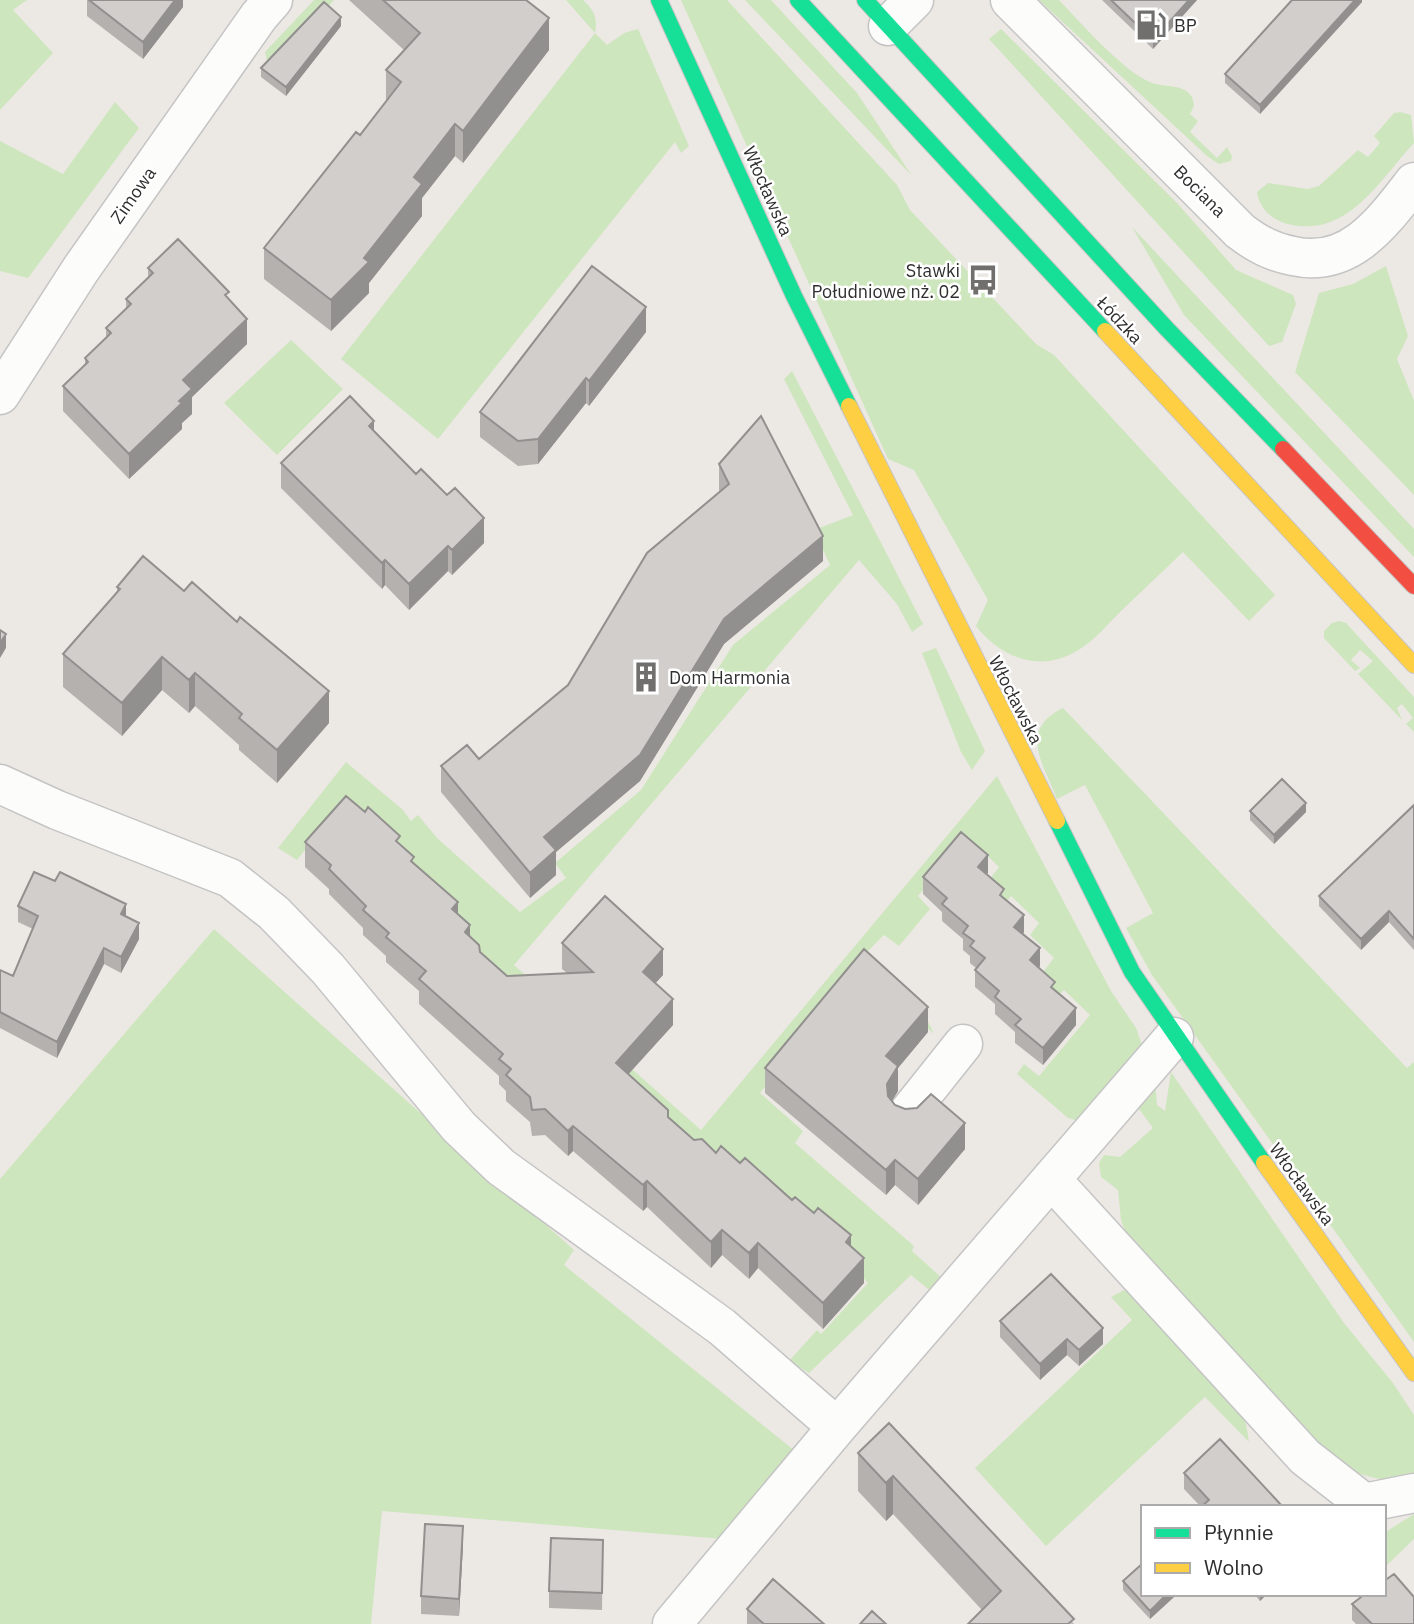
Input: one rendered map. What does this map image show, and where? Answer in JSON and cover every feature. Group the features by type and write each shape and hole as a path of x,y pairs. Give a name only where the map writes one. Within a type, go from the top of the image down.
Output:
{"main road":[{"name":"Włocławska","path":"659,0 794,296 1132,972 1174,1037 1414,1373"},
{"name":"Łódzka","path":"798,0 1414,665"},
{"name":"Łódzka","path":"889,9 1177,338 1414,586"}],"street":[{"name":"Zimowa","path":"0,395 89,258 258,16 273,0"},
{"name":"Bociana","path":"1010,0 1213,205 1251,240 1269,251 1307,259 1325,258 1346,251 1376,230 1414,182"},
{"path":"0,784 57,810 229,878 250,892 328,969 459,1127 501,1167 722,1327 837,1427"},
{"path":"672,1624 837,1427 1174,1037"},
{"path":"908,1113 963,1044"},
{"path":"1051,1179 1306,1457 1324,1473 1364,1503 1414,1493"}],"green space":[{"path":"0,0 27,0 13,10 53,53 0,110"},
{"path":"314,0 334,0 269,70 265,52"},
{"path":"566,0 583,0 587,4 595,19 595,33"},
{"path":"681,0 727,0 897,185 910,210 1036,344 1054,355 1275,595 1249,621 1183,552 1096,637 1066,657 1051,661 1023,659 998,647 986,637 976,626 988,600 914,470 888,459"},
{"path":"745,0 771,0 857,93 912,176"},
{"path":"1039,0 1059,0 1102,45 1139,76 1150,82 1177,87 1189,93 1194,106 1190,114 1198,121 1190,132 1217,158 1227,147 1232,156 1231,161 1219,164 1207,156"},
{"path":"638,29 689,146 681,153 675,142 438,439 341,359 595,33 607,45 624,33"},
{"path":"1001,29 1178,204 1236,270 1293,295 1296,304 1282,342 1269,346 989,39"},
{"path":"115,102 139,128 28,278 0,271 0,141 63,174"},
{"path":"1394,113 1411,115 1414,143 1373,191 1343,216 1325,224 1306,226 1279,221 1263,207 1257,192 1268,183 1308,189 1319,186 1358,150 1368,157 1380,143 1374,136"},
{"path":"1132,227 1414,529 1414,557 1184,315"},
{"path":"1386,266 1408,336 1397,359 1414,401 1414,495 1295,372 1319,293 1353,284"},
{"path":"291,340 343,389 277,455 224,403"},
{"path":"792,371 923,624 912,632 897,604 859,560 514,965 701,1130 997,776 1111,991 1136,1028 1142,1045 1079,1121 1068,1118 1017,1074 1024,1064 1039,1076 1090,1015 1064,990 1059,995 1039,977 1054,958 1030,935 1039,923 1011,896 1006,902 986,884 999,867 968,837 918,896 930,909 899,946 884,935 865,954 925,1015 934,1034 861,968 760,1093 803,1131 795,1143 914,1246 912,1251 943,1279 933,1293 911,1275 809,1373 789,1361 817,1330 821,1334 868,1283 854,1267 740,1183 322,828 297,860 278,848 346,762 403,810 411,821 418,815 437,838 520,912 566,878 555,863 641,790 733,645 830,565 814,530 853,515 784,379"},
{"path":"1332,623 1346,623 1414,697 1414,732 1406,724 1413,718 1402,704 1397,708 1402,720 1358,674 1373,661 1360,650 1351,660 1360,668 1355,671 1324,638 1324,631"},
{"path":"936,648 985,751 972,770 961,752 922,653"},
{"path":"1063,708 1407,1068 1414,1062 1414,1342 1152,975 1126,928 1153,913 1085,785 1057,799 1041,760 1038,737 1041,726"},
{"path":"214,929 574,1250 564,1265 795,1451 723,1539 382,1511 371,1624 0,1624 0,1179"},
{"path":"1171,1072 1344,1323 1393,1383 1414,1415 1414,1476 1387,1480 1339,1467 1132,1250 1121,1220 1118,1190 1101,1177 1099,1163 1104,1155 1120,1157 1153,1128 1133,1101 1155,1082 1157,1105 1165,1111"},
{"path":"1124,1290 1145,1302 1226,1381 1246,1424 1249,1442 1205,1397 1046,1546 975,1468 1132,1320 1111,1297"},
{"path":"1414,1514 1414,1539 1386,1566 1386,1532"}],"building":[{"path":"89,0 175,0 143,42"},
{"path":"383,0 526,0 549,18 463,131 455,124 414,177 422,184 364,258 369,262 331,300 264,248 356,132 360,135 401,82 386,70 420,33"},
{"name":"BP","path":"1111,0 1189,0 1153,40"},
{"path":"1292,0 1355,0 1260,105 1225,74"},
{"path":"324,2 341,17 286,87 261,68"},
{"path":"178,239 229,292 225,295 247,319 183,380 192,389 179,401 182,403 129,454 63,386 88,362 85,358 111,333 106,328 131,304 126,299 153,273 148,268"},
{"path":"592,266 646,307 589,381 586,378 538,439 518,441 480,412"},
{"path":"350,396 374,421 369,426 416,474 421,469 447,495 455,488 484,518 452,550 448,546 409,584 385,560 382,563 281,463"},
{"name":"Dom Harmonia","path":"761,416 823,536 724,619 640,755 544,837 556,850 530,873 441,766 467,745 479,759 568,685 647,553 729,484 719,464"},
{"path":"143,556 184,591 192,582 237,622 240,617 329,691 277,750 239,718 242,714 195,673 189,680 162,657 122,703 63,654 120,589 117,587"},
{"path":"0,630 6,634 0,643"},
{"path":"1282,779 1306,803 1274,835 1250,811"},
{"path":"346,796 365,812 368,807 400,836 396,841 414,857 411,861 458,902 452,909 470,925 465,932 479,945 480,952 507,976 593,972 562,943 605,896 663,949 643,972 673,999 616,1063 668,1110 668,1117 694,1140 702,1139 716,1153 721,1146 740,1163 745,1158 792,1200 795,1197 814,1213 818,1208 851,1235 846,1242 864,1258 823,1303 758,1243 749,1253 722,1230 711,1242 647,1181 643,1185 573,1126 568,1131 545,1109 532,1110 530,1097 506,1075 511,1069 499,1059 503,1054 419,979 426,971 386,937 389,933 363,910 366,906 329,869 331,865 305,842"},
{"path":"1414,805 1414,939 1389,911 1361,939 1319,896"},
{"path":"961,832 988,855 978,867 1004,889 1000,895 1024,915 1014,927 1040,948 1030,960 1055,982 1051,987 1076,1008 1043,1048 1015,1025 1021,1019 995,997 999,991 975,970 985,958 970,946 974,941 963,933 968,926 942,904 947,898 923,877"},
{"path":"34,872 55,881 60,872 126,904 121,914 139,923 121,957 104,948 57,1042 0,1012 0,970 13,976 38,916 18,906"},
{"path":"864,949 928,1007 886,1056 898,1066 887,1084 888,1096 895,1105 905,1109 917,1108 931,1094 965,1123 918,1179 895,1160 886,1170 765,1068"},
{"path":"1051,1274 1103,1328 1079,1350 1067,1339 1040,1364 1000,1321"},
{"path":"889,1423 1074,1619 1068,1624 968,1624 1001,1591 893,1476 886,1483 858,1453"},
{"path":"1220,1439 1281,1505 1203,1505 1209,1500 1184,1473"},
{"path":"425,1524 463,1526 459,1599 421,1596"},
{"path":"551,1538 603,1540 602,1593 549,1591"},
{"path":"1141,1565 1141,1596 1165,1596 1150,1611 1123,1581"},
{"path":"1394,1574 1414,1597 1414,1624 1372,1624 1352,1604 1362,1596 1386,1596 1386,1580"},
{"path":"773,1579 824,1624 764,1624 747,1609"},
{"path":"872,1611 886,1624 860,1624"}],"traffic: fast":[{"path":"659,0 794,296 849,406"},
{"path":"798,0 1105,331"},
{"path":"865,0 1167,329 1283,449"},
{"path":"1057,821 1132,972 1264,1163"}],"traffic: slow":[{"path":"1105,331 1414,665"},
{"path":"849,406 1057,821"},
{"path":"1264,1163 1414,1373"}],"traffic: jam":[{"path":"1283,449 1414,586"}],"place":[{"name":"BP","path":"1151,25"},
{"name":"Stawki Południowe nż. 02","path":"983,280"},
{"name":"Dom Harmonia","path":"646,677"}]}
